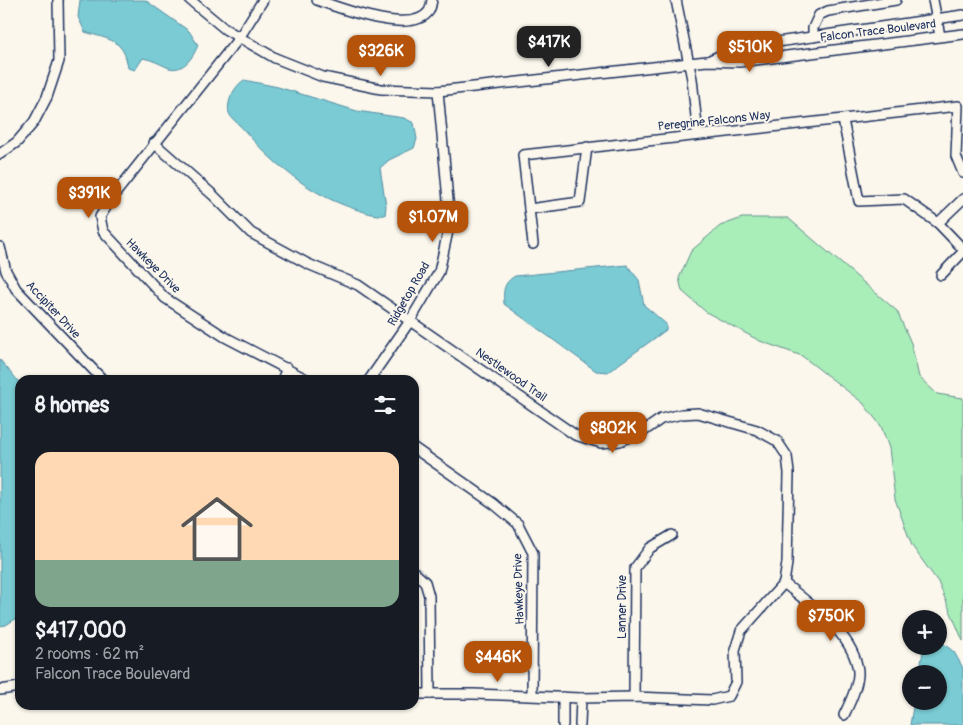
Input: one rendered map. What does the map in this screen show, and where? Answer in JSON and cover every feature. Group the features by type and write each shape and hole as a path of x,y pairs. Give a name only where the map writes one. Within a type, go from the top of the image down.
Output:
{"street":[{"path":"0,154 17,142 34,122 47,97 59,61 58,0"},
{"name":"Falcon Trace Boulevard","path":"190,0 225,29 275,58 323,77 381,89 438,91 707,61 738,62 963,34"},
{"name":"Hawkeye Drive","path":"263,0 239,38 154,143 111,199 100,217 102,231 165,298 225,337 299,375"},
{"path":"317,0 351,12 380,19 410,22 422,18 430,10 432,0"},
{"path":"934,0 940,36"},
{"path":"813,37 813,28 819,15 828,10 892,1"},
{"path":"679,2 698,135"},
{"name":"Falcon Trace Boulevard","path":"707,61 736,48 963,15"},
{"name":"Ridgetop Road","path":"372,375 410,321 439,272 450,222 438,91"},
{"name":"Peregrine Falcons Way","path":"533,244 523,156 958,106 956,156 963,173"},
{"path":"843,120 859,201 904,199 938,223 963,250 941,275"},
{"name":"Nestlewood Trail","path":"154,143 214,195 250,233 308,264 358,285 575,435 601,443 620,441 641,433 661,419 682,414 698,413 757,430 778,441 787,456 789,474 787,562 784,583"},
{"path":"529,209 580,202 587,148"},
{"path":"938,223 963,200"},
{"name":"Accipiter Drive","path":"0,247 3,272 16,289 98,375"},
{"path":"284,375 287,368"},
{"name":"Hawkeye Drive","path":"419,452 494,504 518,524 533,552 532,695"},
{"name":"Lanner Drive","path":"634,697 635,568 650,548 672,535"},
{"path":"419,577 425,582 429,596 430,694"},
{"path":"419,694 712,700 729,696 736,682 735,650 741,631 784,583 832,624 850,647 858,672 853,697 844,715"},
{"path":"0,690 15,688"},
{"path":"563,697 563,725"},
{"path":"580,725 581,698"}],"green space":[{"path":"742,218 788,218 897,311 911,343 919,377 937,394 963,398 963,641 938,582 912,546 895,499 889,448 881,426 863,403 802,356 760,341 706,312 682,291 679,278 691,251 720,226"}],"water":[{"path":"80,0 145,0 189,31 198,45 188,62 179,68 169,68 143,58 135,70 128,68 126,58 119,46 109,39 85,32 78,17"},
{"path":"244,80 278,87 357,111 404,118 414,123 417,139 414,148 389,160 380,168 386,206 385,215 366,212 323,196 294,177 268,155 229,113 228,108 232,94"},
{"path":"627,265 639,280 644,305 666,324 666,330 608,372 596,371 504,304 506,285 515,276"},
{"path":"0,360 15,377 15,619 6,625 0,626"},
{"path":"947,646 954,652 963,668 963,725 910,725 912,710 947,710 947,665 921,665 922,655 947,655"}]}
